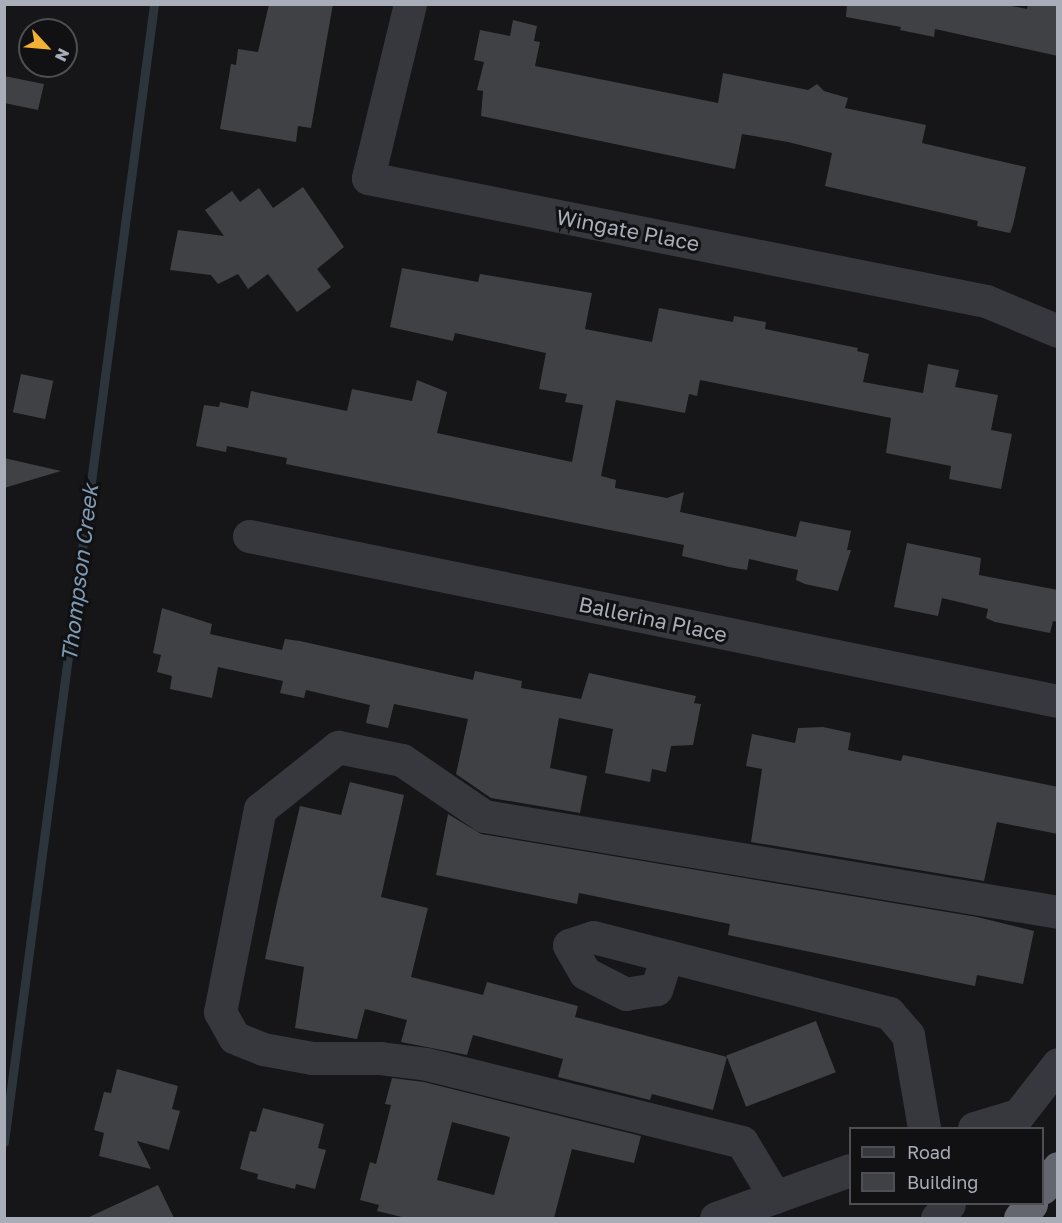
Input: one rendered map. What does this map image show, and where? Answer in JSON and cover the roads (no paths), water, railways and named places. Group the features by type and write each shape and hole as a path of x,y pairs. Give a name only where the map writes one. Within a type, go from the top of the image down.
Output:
{"highway":[{"path":"1044,1186 1058,1168"},
{"path":"1020,1218 1030,1205"}],"street":[{"name":"Wingate Place","path":"410,4 368,178 986,302 1058,331"},
{"name":"Ballerina Place","path":"249,536 1058,701"},
{"path":"775,1197 742,1142 427,1064 380,1058 312,1058 263,1049 234,1037 220,1012 260,809 338,747 402,760 484,816 1058,912"},
{"path":"667,956 889,1013 908,1035 924,1127"},
{"path":"980,1127 1013,1122 1058,1064"},
{"path":"716,1218 849,1170"},
{"path":"938,1218 948,1205"}],"waterway":[{"name":"Thompson Creek","path":"4,1142 154,4"}]}
